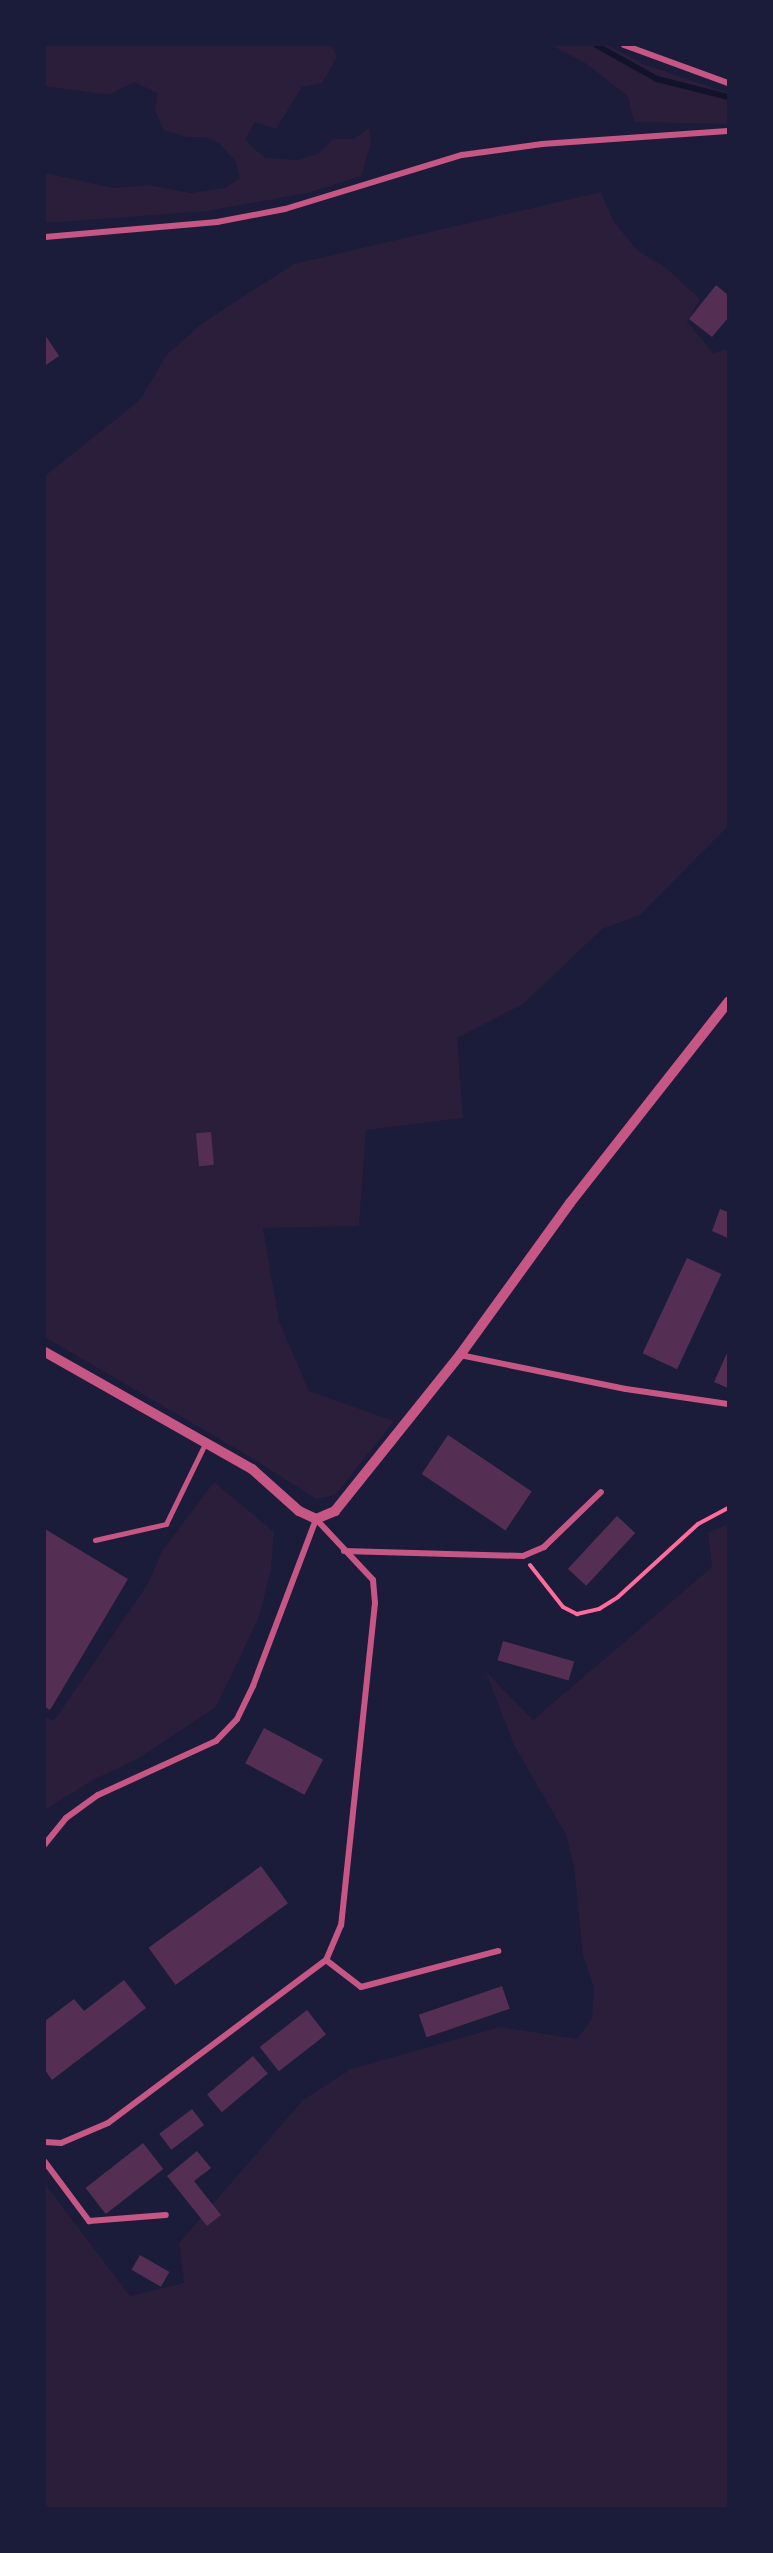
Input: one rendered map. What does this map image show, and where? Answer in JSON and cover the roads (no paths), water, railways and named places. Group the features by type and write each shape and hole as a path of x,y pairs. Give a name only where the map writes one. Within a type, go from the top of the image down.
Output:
{"street":[{"path":"624,45 728,83"},
{"path":"45,237 218,222 285,210 462,155 542,144 728,131"},
{"path":"45,1844 66,1818 98,1795 216,1741 237,1719 253,1686 316,1519 335,1511 460,1356 570,1203 728,1002"},
{"path":"45,1352 252,1469 299,1510 316,1519 373,1580 375,1603 341,1925 326,1960 108,2123 61,2143 45,2142"},
{"path":"460,1356 626,1389 728,1404"},
{"path":"344,1551 523,1556 544,1547 601,1492"},
{"path":"326,1960 361,1987 498,1951"},
{"path":"45,2162 89,2221 166,2215"}],"lane":[{"path":"95,1540 166,1524 205,1442"}],"waterway":[{"path":"596,45 657,79 728,97"}]}
